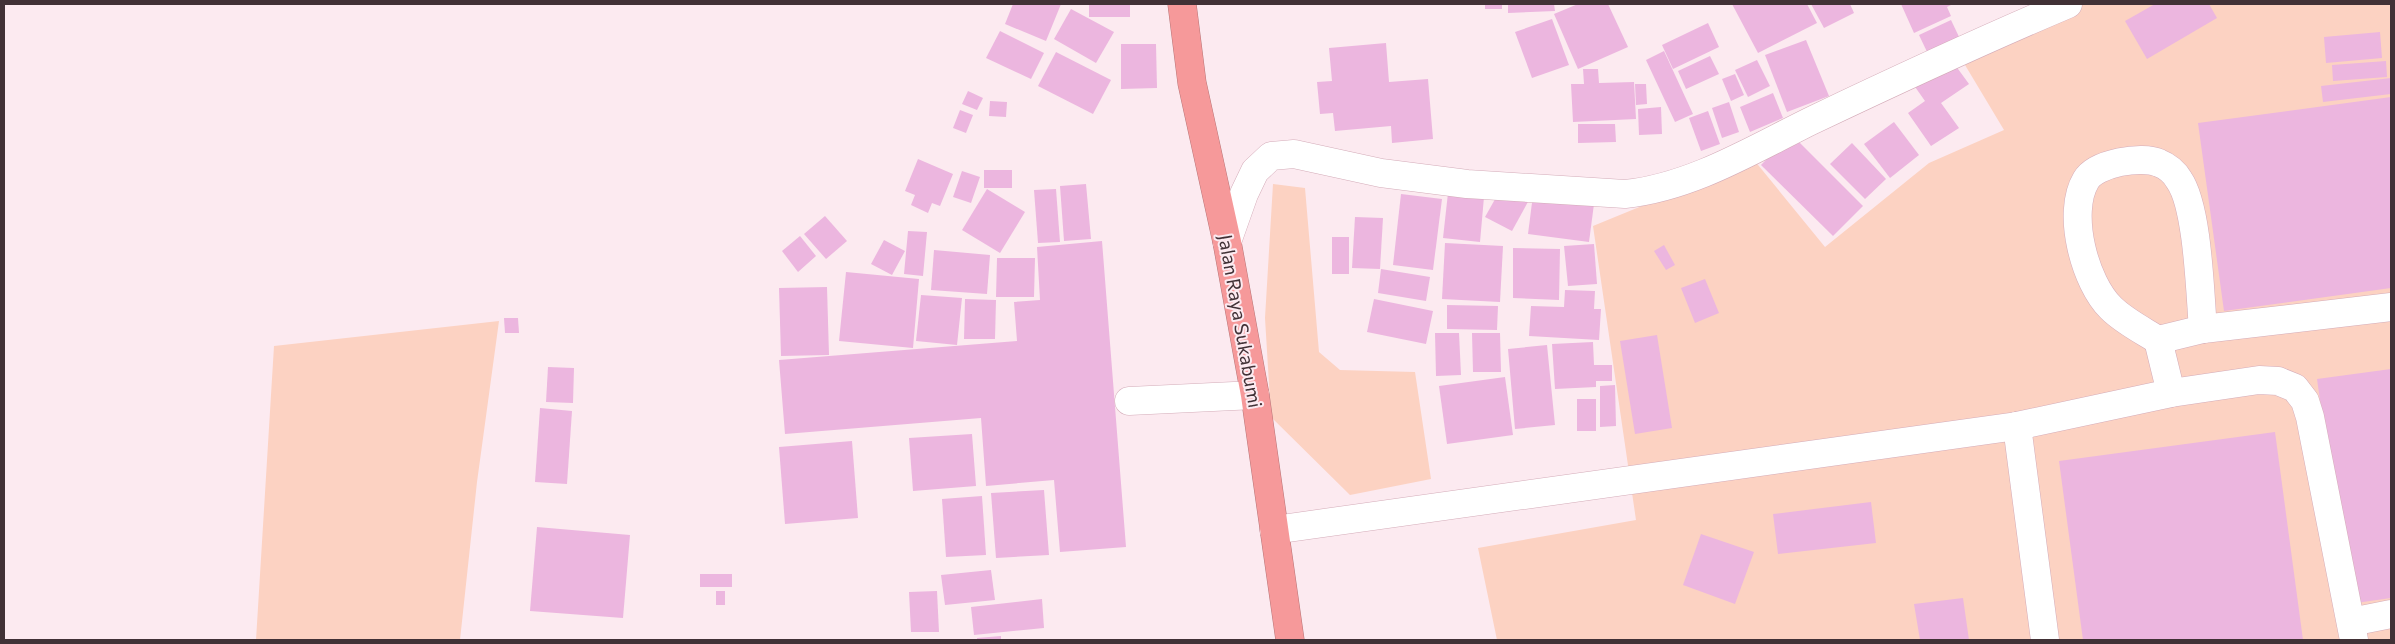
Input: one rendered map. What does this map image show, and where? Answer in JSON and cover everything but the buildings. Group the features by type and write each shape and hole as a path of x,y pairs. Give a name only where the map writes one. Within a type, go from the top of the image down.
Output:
{"highway":[{"name":"Jalan Raya Sukabumi","path":"1182,4 1192,83 1227,242 1255,395 1290,640"}],"street":[{"path":"1227,242 1244,194 1255,171 1271,156 1294,154 1381,173 1467,184 1625,194 1647,192 1704,173 1973,44 2068,4"},
{"path":"2171,393 2158,340 2110,308 2098,292 2088,270 2080,238 2077,212 2080,193 2086,179 2104,166 2127,161 2158,162 2179,179 2184,189 2193,229 2203,329"},
{"path":"2158,340 2203,329 2391,307"},
{"path":"1274,530 2017,426 2171,393 2259,380 2278,381 2295,388 2305,401 2310,417 2352,631 2391,614"},
{"path":"1129,401 1255,395"},
{"path":"2017,426 2045,640"}],"shaded area":[{"path":"2072,4 2391,4 2391,640 1497,640 1478,548 1636,520 1593,226 1754,160 1825,247 1929,163 2004,130 1962,60"},
{"path":"1273,184 1305,188 1319,352 1340,370 1415,372 1431,479 1350,495 1271,417 1265,318"},
{"path":"499,321 477,482 460,640 256,640 274,346"}]}
